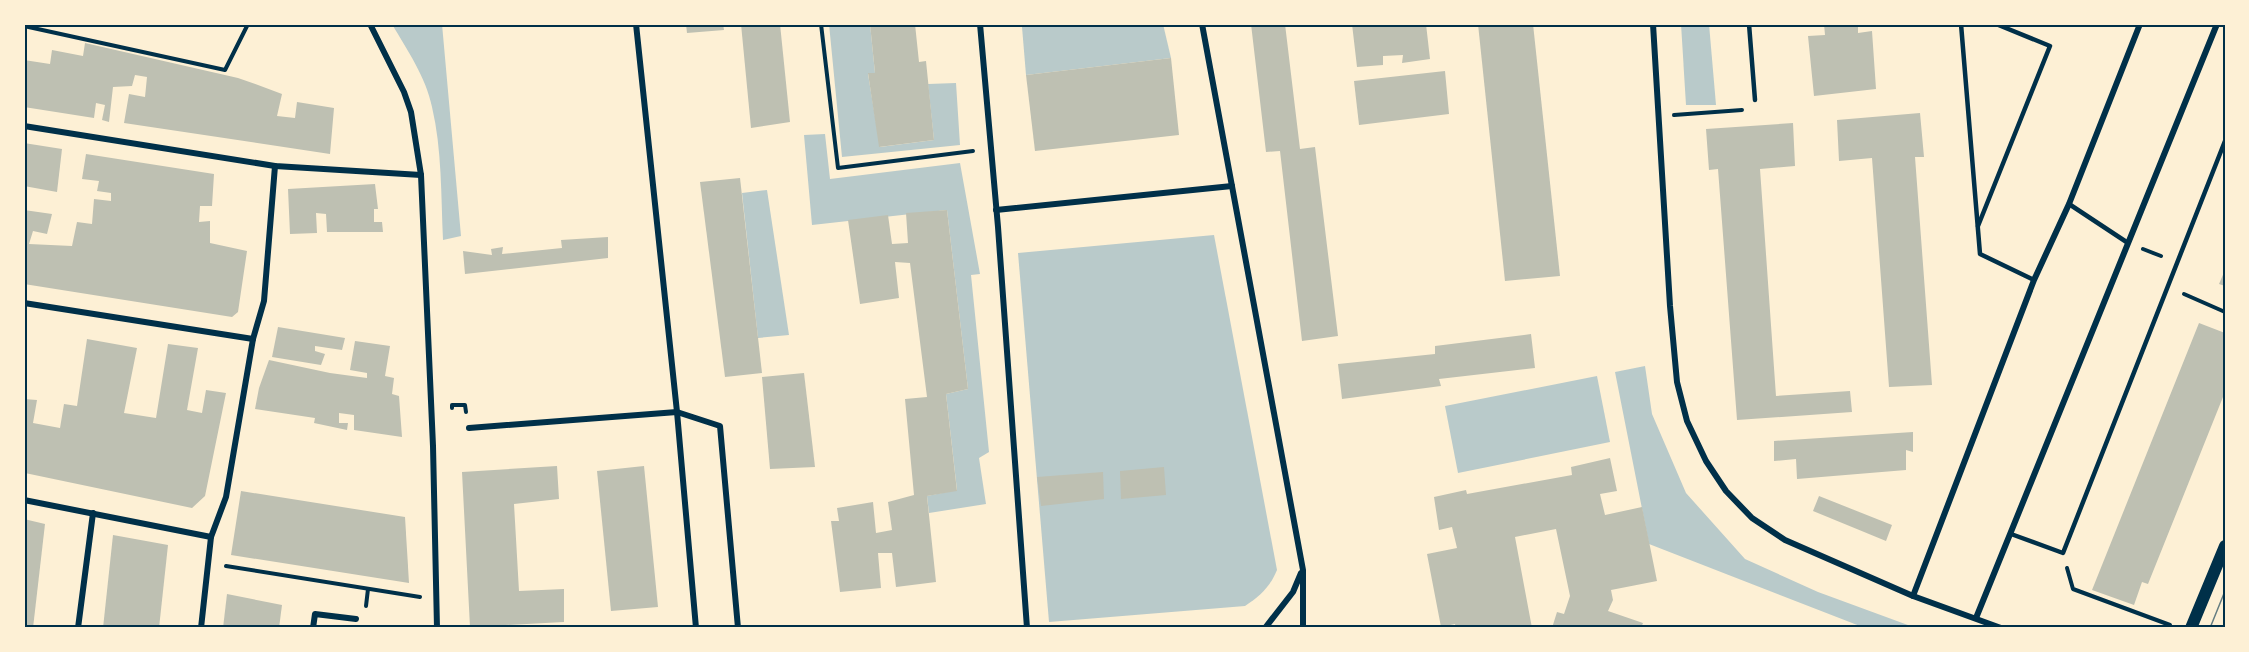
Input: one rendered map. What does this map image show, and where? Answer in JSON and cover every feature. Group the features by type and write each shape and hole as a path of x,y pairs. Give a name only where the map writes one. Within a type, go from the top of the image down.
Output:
{"main road":[{"path":"2191,628 2225,546"}],"street":[{"path":"370,24 404,92 411,112 421,175 433,446 437,628"},
{"path":"636,24 677,412 696,628"},
{"path":"980,24 1027,628"},
{"path":"1202,24 1303,570 1303,628"},
{"path":"1653,24 1670,306 1677,382 1687,421 1706,461 1726,491 1752,518 1785,540 1912,596 2001,628"},
{"path":"1912,596 2034,280 2069,204 2139,24"},
{"path":"1976,618 2217,24"},
{"path":"24,126 275,166 421,175"},
{"path":"201,628 211,537 226,497 253,339 264,302 275,166"},
{"path":"996,210 1232,186"},
{"path":"24,303 253,339"},
{"path":"469,428 677,412 720,426 738,628"},
{"path":"24,500 211,537"},
{"path":"78,628 93,513"},
{"path":"1265,628 1293,592 1303,570"},
{"path":"313,628 315,614 356,619"}],"lane":[{"path":"1749,24 1755,100"},
{"path":"1961,24 1980,254 2034,280"},
{"path":"1977,229 2050,46 1996,24"},
{"path":"2010,534 2063,553 2225,141"},
{"path":"2069,204 2128,243"}],"path":[{"path":"24,26 225,70 248,24"},
{"path":"821,24 838,168 991,149"},
{"path":"1659,116 1746,109 1755,100"},
{"path":"2063,553 2073,589 2178,628"},
{"path":"208,563 436,599"}],"shaded area":[{"path":"392,24 442,24 461,236 443,240 439,156 432,107 421,74"},
{"path":"829,24 870,24 875,73 868,74 880,147 934,140 928,84 956,83 960,145 842,157"},
{"path":"1050,24 1163,24 1171,58 1026,75 1022,27"},
{"path":"1681,24 1709,24 1716,105 1686,105"},
{"path":"825,134 830,179 960,163 980,274 971,275 989,452 979,458 986,504 929,513 927,496 957,490 946,394 968,389 947,210 812,225 804,135"},
{"path":"767,190 789,335 758,338 742,193"},
{"path":"1214,235 1277,570 1264,591 1245,606 1049,622 1018,253"},
{"path":"1645,366 1652,414 1686,493 1745,559 1818,592 1916,628 1865,628 1649,544 1615,372"},
{"path":"1597,376 1610,442 1458,473 1445,406"}],"building":[{"path":"686,24 723,24 724,30 687,33"},
{"path":"741,24 780,24 790,122 751,128"},
{"path":"870,24 915,24 919,62 926,61 934,140 879,147 868,73 875,73"},
{"path":"1251,24 1285,24 1300,149 1315,147 1338,336 1302,341 1280,151 1266,152"},
{"path":"1352,24 1426,24 1430,59 1402,63 1403,55 1383,56 1383,65 1357,67"},
{"path":"1478,24 1533,24 1560,276 1505,281"},
{"path":"1824,24 1858,24 1858,33 1872,31 1876,89 1814,96 1808,36 1825,35"},
{"path":"85,43 238,78 282,94 277,116 295,118 297,102 334,108 330,154 124,123 129,94 145,97 147,77 135,75 132,86 113,87 109,122 102,120 105,105 96,103 94,118 24,107 24,60 50,64 52,50 83,56"},
{"path":"1171,58 1179,135 1035,151 1026,75"},
{"path":"1445,71 1449,114 1359,125 1354,81"},
{"path":"1920,113 1924,157 1915,157 1932,385 1889,387 1872,158 1839,161 1837,120"},
{"path":"1793,123 1795,166 1760,169 1776,396 1850,391 1852,412 1737,420 1718,169 1709,170 1706,129"},
{"path":"24,143 62,149 57,192 24,186"},
{"path":"86,154 214,174 212,206 200,206 199,222 210,221 210,243 247,251 238,312 232,317 24,284 24,210 52,214 47,234 33,231 29,244 72,246 77,222 92,224 94,199 111,201 111,193 97,191 99,181 82,179"},
{"path":"740,178 762,373 725,377 700,182"},
{"path":"375,184 378,209 374,209 374,222 382,222 383,232 327,232 326,214 316,213 317,233 290,234 288,189"},
{"path":"947,210 968,389 946,394 957,491 927,496 936,582 896,587 892,553 878,553 881,588 840,592 831,521 839,521 837,508 873,502 876,533 892,530 888,502 914,495 905,399 927,397 910,263 895,262 899,298 860,304 848,220 888,215 892,244 908,243 906,213"},
{"path":"608,237 608,258 465,274 463,251 492,255 491,249 503,247 502,254 562,248 561,240"},
{"path":"2225,270 2225,286 2219,284"},
{"path":"2199,323 2225,333 2225,392 2148,584 2142,582 2134,605 2092,590"},
{"path":"278,327 345,338 342,350 315,346 315,351 325,354 321,365 272,357"},
{"path":"1531,334 1535,368 1439,379 1441,386 1342,399 1338,364 1435,354 1435,346"},
{"path":"87,339 137,348 124,413 156,418 168,344 198,348 187,410 202,413 206,390 226,393 205,496 192,508 25,473 24,399 37,400 33,423 60,428 64,404 77,406"},
{"path":"355,341 390,346 385,376 394,378 392,394 399,396 402,437 354,430 354,415 339,413 339,423 348,423 347,430 314,423 315,418 255,409 259,388 269,360 367,378 367,373 350,370"},
{"path":"804,373 815,467 770,469 762,377"},
{"path":"1913,432 1913,452 1906,450 1906,470 1797,479 1796,459 1774,461 1774,441"},
{"path":"1610,458 1617,491 1600,494 1605,515 1642,507 1657,581 1611,590 1613,600 1608,611 1643,623 1641,628 1552,628 1557,612 1564,614 1570,596 1556,529 1515,537 1532,628 1456,628 1455,624 1441,627 1427,554 1457,548 1452,527 1439,530 1434,497 1466,490 1467,494 1572,475 1571,467"},
{"path":"557,466 559,499 514,504 519,591 564,589 564,622 470,627 462,472"},
{"path":"644,466 658,607 611,611 597,471"},
{"path":"1164,467 1166,495 1121,499 1120,471"},
{"path":"1103,472 1104,499 1041,506 1037,477"},
{"path":"241,491 405,517 409,583 231,555"},
{"path":"1819,496 1892,525 1886,541 1813,511"},
{"path":"24,519 45,524 33,628 24,628"},
{"path":"113,535 168,545 159,628 103,628"},
{"path":"227,594 282,605 279,628 223,628"}],"tram line":[{"path":"2210,628 2225,591"}]}
